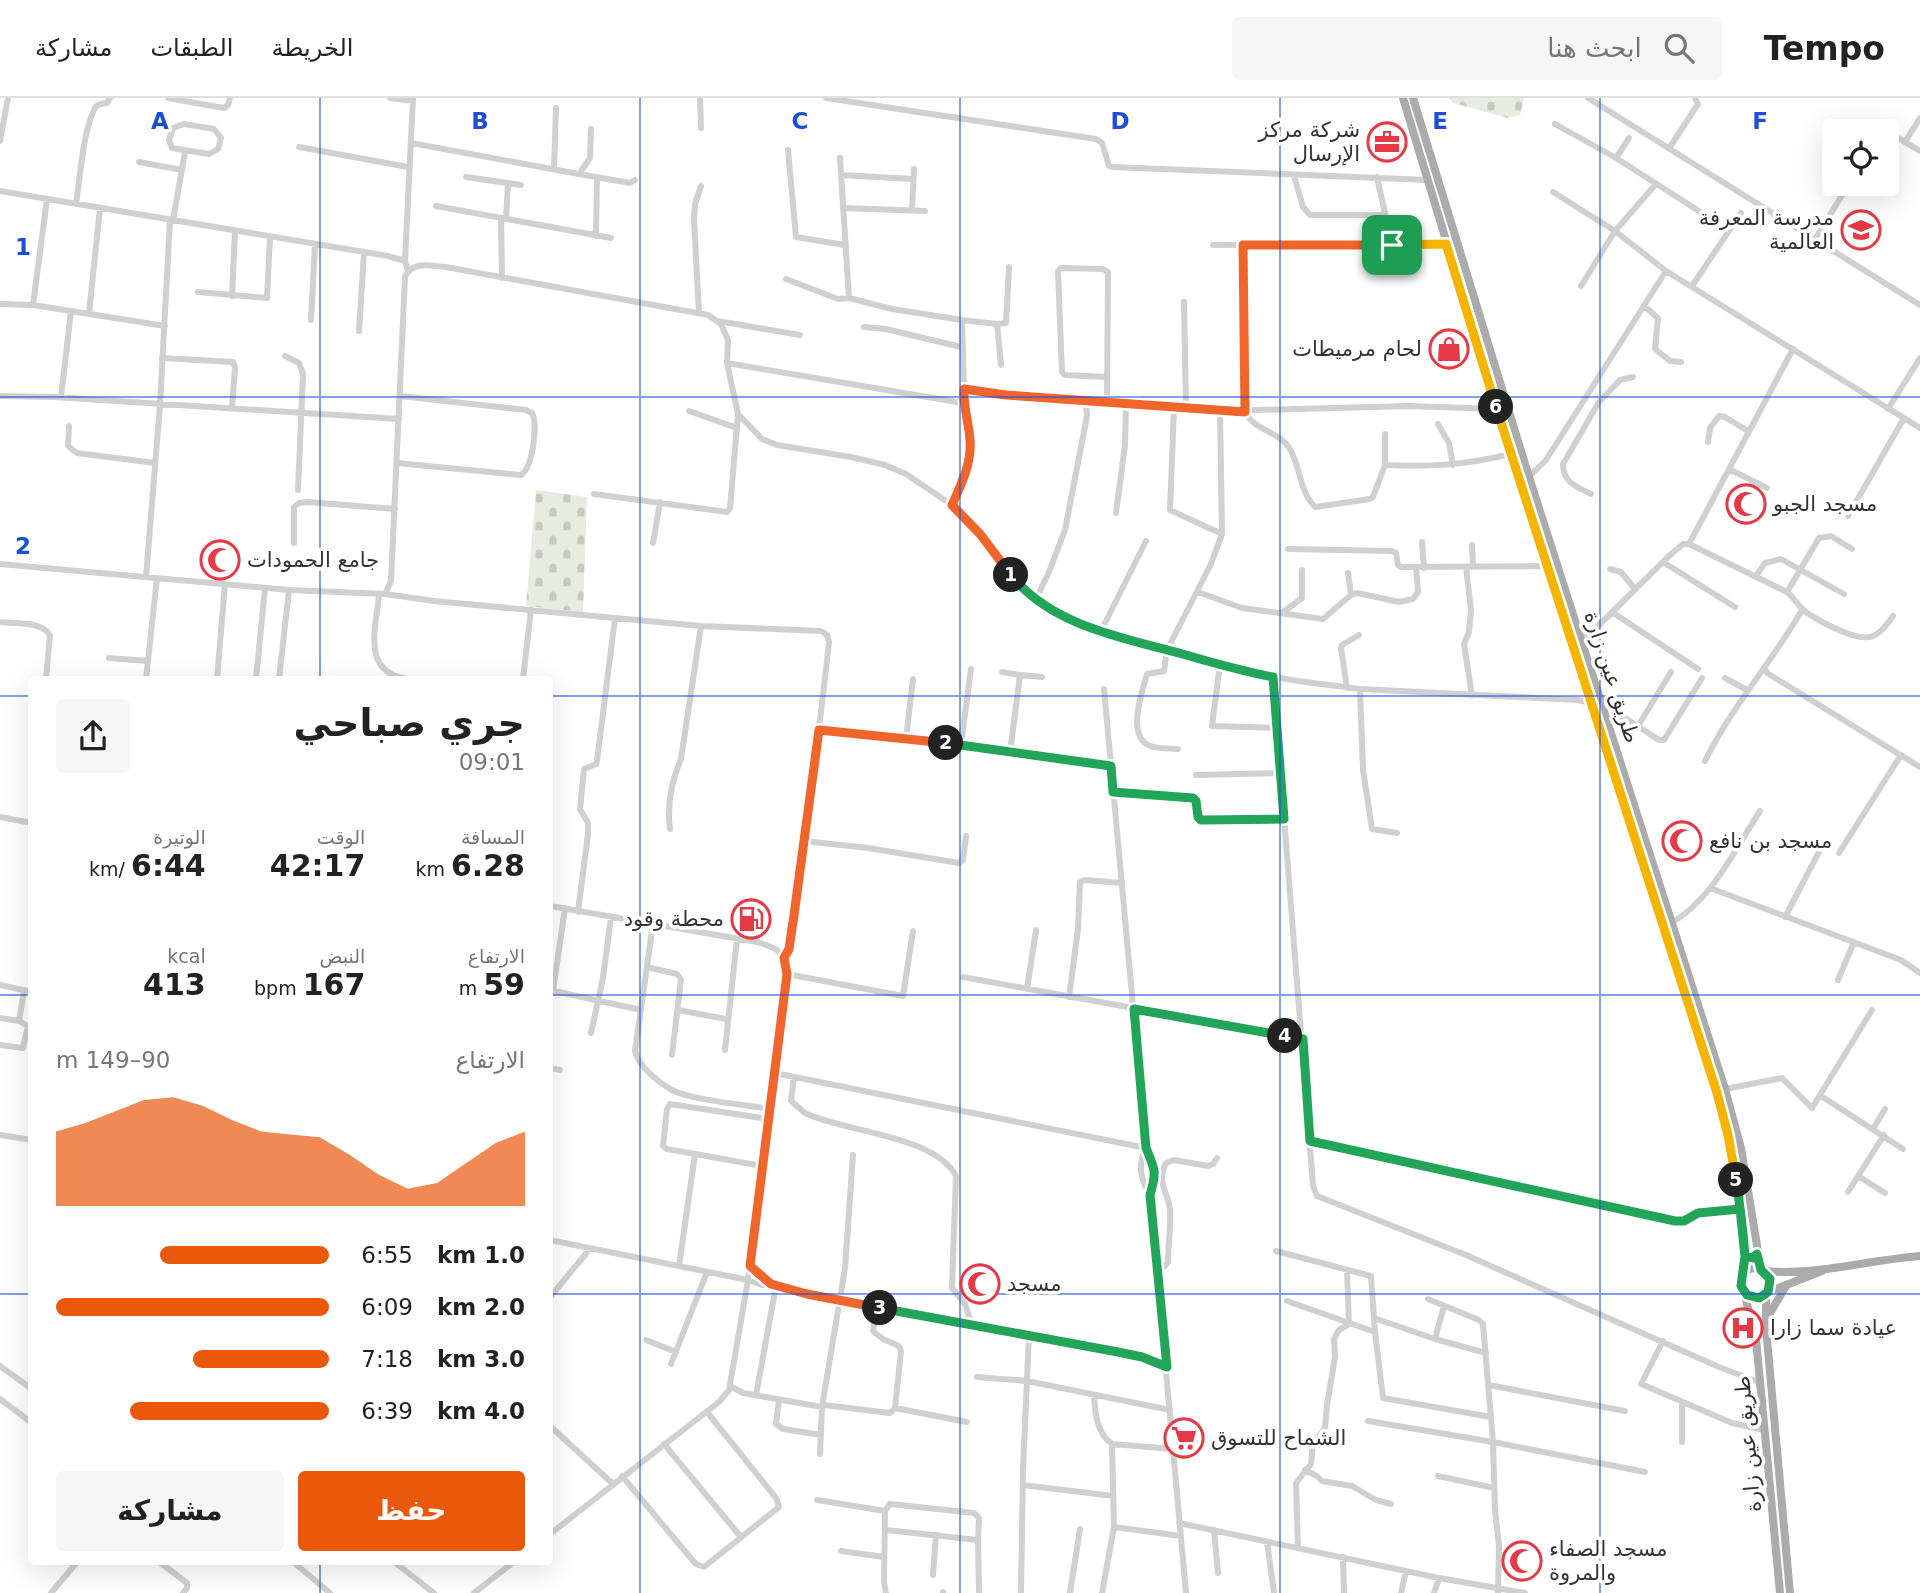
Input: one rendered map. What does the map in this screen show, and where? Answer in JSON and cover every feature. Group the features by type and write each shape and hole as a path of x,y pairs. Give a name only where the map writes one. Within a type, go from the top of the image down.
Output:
{"main road":[{"name":"طريق عين زارة","path":"1403,98 1511,454 1717,1093 1731,1149 1740,1209 1745,1256 1743,1276"},
{"name":"طريق عين زارة","path":"1413,98 1529,477 1726,1089 1741,1149 1757,1254 1762,1270"},
{"path":"1745,1256 1753,1258 1757,1254"},
{"path":"1828,1268 1755,1298 1744,1292 1741,1283 1743,1276 1750,1270 1786,1272 1920,1256"},
{"path":"1762,1270 1770,1279 1767,1293"},
{"path":"1765,1323 1786,1285"},
{"name":"طريق عين زارة","path":"1744,1292 1751,1315 1760,1383 1780,1593"},
{"name":"طريق عين زارة","path":"1767,1293 1765,1323 1790,1593"},
{"path":"1751,1315 1756,1310 1765,1310"}],"street":[{"path":"0,141 8,98"},
{"path":"76,204 94,109 107,103 110,98"},
{"path":"168,98 224,108 230,98"},
{"path":"390,98 413,100 405,261 408,270 404,286 391,581 382,594 374,645 376,660 390,674 397,676"},
{"path":"700,98 701,128"},
{"path":"826,98 1096,139 1102,143 1109,166 1112,167 1427,180"},
{"path":"1588,98 1920,305"},
{"path":"1670,147 1698,104 1695,98"},
{"path":"554,169 556,108"},
{"path":"1905,142 1920,118"},
{"path":"184,124 219,133 221,138 215,152 185,152 170,145 173,128 177,125 184,124"},
{"path":"1555,124 1616,158 1702,212"},
{"path":"579,174 590,158 591,129"},
{"path":"1616,158 1629,138"},
{"path":"1899,138 1920,152"},
{"path":"411,143 597,178 630,183 635,180"},
{"path":"299,147 408,167"},
{"path":"788,150 796,237 845,245"},
{"path":"146,577 172,220 185,152"},
{"path":"840,158 849,298"},
{"path":"139,162 182,170"},
{"path":"912,210 914,169"},
{"path":"841,174 913,179"},
{"path":"1294,176 1303,207 1310,215 1385,215"},
{"path":"466,177 521,185"},
{"path":"1377,177 1392,245"},
{"path":"596,236 597,178"},
{"path":"502,278 508,183"},
{"path":"1581,286 1615,231 1656,184"},
{"path":"699,313 694,219 695,204 701,186"},
{"path":"0,191 405,261"},
{"path":"1553,192 1615,231 1666,271 1920,428"},
{"path":"1815,239 1842,196"},
{"path":"33,305 47,199"},
{"path":"436,206 611,238"},
{"path":"89,313 100,208"},
{"path":"843,208 925,211"},
{"path":"1692,286 1741,213"},
{"path":"232,296 235,231"},
{"path":"198,292 267,298 270,237"},
{"path":"1213,245 1446,244"},
{"path":"311,320 315,245"},
{"path":"1243,245 1245,412 1254,424 1287,444 1302,486 1315,507 1374,497 1385,465 1385,434"},
{"path":"359,331 364,253"},
{"path":"408,270 419,265 433,266 699,313 720,324 726,332 729,349 727,363 738,414 729,510 725,512 594,495"},
{"path":"786,279 811,291 838,299 849,298 892,309 997,324 1006,323 1008,318 1009,267"},
{"path":"1107,377 1063,374 1058,271 1061,268 1103,269 1108,272 1107,402"},
{"path":"1529,477 1546,460 1666,271"},
{"path":"1184,302 1186,408"},
{"path":"0,304 33,305 165,326"},
{"path":"1644,306 1658,318 1655,349 1670,361 1681,362"},
{"path":"61,397 71,311"},
{"path":"713,320 800,335"},
{"path":"952,505 968,466 970,453 963,403 962,320"},
{"path":"997,324 1001,365"},
{"path":"864,327 886,329 961,347"},
{"path":"1689,544 1793,349"},
{"path":"285,356 296,359 302,368 298,490"},
{"path":"162,358 233,362 232,409"},
{"path":"1888,409 1920,358"},
{"path":"727,363 963,403"},
{"path":"1591,494 1569,482 1564,474 1563,464 1599,402 1620,380 1633,377"},
{"path":"964,389 1006,395 1245,412 1408,406 1497,409"},
{"path":"0,396 61,397 399,419"},
{"path":"397,463 521,475 526,472 530,462 535,420 526,410 400,396"},
{"path":"1036,599 1065,530 1087,416 1086,401"},
{"path":"1116,513 1125,445 1126,404"},
{"path":"1174,408 1170,510 1222,534"},
{"path":"689,411 737,428"},
{"path":"1178,749 1149,746 1139,735 1137,710 1147,674 1164,671 1167,650 1198,592 1222,534 1220,411"},
{"path":"738,414 762,439 777,445 851,457 885,465 906,474 952,505 980,534 1019,585 1036,599 1062,616 1101,631 1273,677 1347,688 1591,703"},
{"path":"1708,442 1710,428 1719,416 1748,431"},
{"path":"1848,516 1903,418"},
{"path":"1438,424 1449,443 1453,465"},
{"path":"69,426 68,446 77,453 155,463"},
{"path":"1385,465 1435,467 1511,454"},
{"path":"1546,460 1563,464"},
{"path":"1729,468 1767,488"},
{"path":"653,543 660,502"},
{"path":"294,543 294,508 299,503 395,509"},
{"path":"1787,592 1815,542 1825,535 1834,537 1852,549"},
{"path":"1101,631 1146,541"},
{"path":"1198,592 1242,608 1323,619 1357,593 1399,602 1413,599 1418,592 1422,542"},
{"path":"1581,639 1590,634 1683,544 1689,544 1787,592 1802,610 1833,628 1867,638 1879,632 1892,616"},
{"path":"1472,545 1469,567 1471,610 1469,632 1464,645 1472,696"},
{"path":"1288,550 1392,551 1396,553 1399,566 1547,566"},
{"path":"1756,576 1765,563 1777,559 1800,568 1844,594"},
{"path":"1663,562 1735,607"},
{"path":"0,564 289,590 382,594 701,626 821,631 827,635 829,642 789,949 784,958"},
{"path":"1282,613 1302,598 1302,569"},
{"path":"1610,569 1621,572 1635,589"},
{"path":"1348,573 1351,595"},
{"path":"146,676 157,578"},
{"path":"217,676 225,584"},
{"path":"256,676 265,588"},
{"path":"279,676 289,590"},
{"path":"523,676 531,609"},
{"path":"1705,761 1725,723 1765,669 1802,610"},
{"path":"1612,612 1698,669"},
{"path":"578,912 588,834 588,822 580,809 584,769 597,761 615,618"},
{"path":"0,622 38,626 48,632 50,635 46,676"},
{"path":"670,829 668,812 674,775 681,759 701,626"},
{"path":"1347,688 1341,648 1359,635"},
{"path":"108,658 148,661"},
{"path":"1220,664 1212,726 1277,728"},
{"path":"961,745 971,669"},
{"path":"1765,669 1767,673 1920,767"},
{"path":"1002,672 1041,677"},
{"path":"1638,726 1671,672"},
{"path":"1010,753 1020,675"},
{"path":"1273,677 1313,1186 1319,1198 1466,1255 1760,1383"},
{"path":"1608,721 1622,716 1664,740 1702,678"},
{"path":"1725,678 1747,690"},
{"path":"906,739 913,679"},
{"path":"1574,700 1587,688"},
{"path":"1104,689 1146,1148 1155,1167 1155,1181 1150,1195"},
{"path":"1360,689 1363,770 1372,829 1397,833"},
{"path":"819,730 961,745 1111,766"},
{"path":"1839,853 1901,755"},
{"path":"1196,775 1280,773"},
{"path":"1113,792 1193,798 1201,820 1284,819"},
{"path":"1671,923 1690,911 1710,888 1760,811"},
{"path":"0,817 28,822"},
{"path":"804,841 959,863 963,860 967,836"},
{"path":"1785,917 1820,850"},
{"path":"1069,997 1079,929 1080,882 1122,883"},
{"path":"1710,888 1900,960 1920,973"},
{"path":"553,906 775,947 784,958 787,974 748,1280 726,1396 553,1532"},
{"path":"553,978 565,908"},
{"path":"591,1033 611,917"},
{"path":"653,924 635,1051 642,1067 672,1090 687,1095 770,1109"},
{"path":"1027,989 1036,930"},
{"path":"787,974 903,996 913,931"},
{"path":"725,1050 726,1018 737,939"},
{"path":"1839,980 1854,942"},
{"path":"647,967 680,975 672,1055"},
{"path":"963,977 1303,1039"},
{"path":"0,985 28,991 19,1021"},
{"path":"553,990 640,1010"},
{"path":"678,1010 726,1018"},
{"path":"1726,1089 1782,1078 1811,1109 1872,1010"},
{"path":"0,1018 19,1021 28,1026 23,1048 0,1045"},
{"path":"553,1069 560,1070"},
{"path":"775,1073 1146,1148"},
{"path":"794,1077 791,1101 805,1113 913,1145 934,1156 954,1172 956,1210 952,1288 965,1304 972,1325"},
{"path":"1821,1096 1903,1149"},
{"path":"762,1166 667,1149 663,1146 667,1109 670,1104 768,1119"},
{"path":"1873,1129 1885,1109"},
{"path":"0,1135 28,1139"},
{"path":"1848,1192 1884,1135"},
{"path":"1310,1141 1675,1221 1684,1221 1698,1213 1740,1209"},
{"path":"1146,1148 1142,1156 1141,1176 1150,1195 1186,1593"},
{"path":"679,1266 695,1154"},
{"path":"820,1454 823,1406 846,1255 853,1156"},
{"path":"1157,1268 1168,1262 1170,1207 1164,1195 1162,1181 1166,1163 1174,1160 1208,1166 1217,1158"},
{"path":"1858,1176 1885,1193"},
{"path":"553,1241 839,1301 1142,1357 1167,1367"},
{"path":"553,1293 589,1248"},
{"path":"1276,1251 1371,1276 1383,1398 1491,1417"},
{"path":"750,1266 773,1285"},
{"path":"1347,1270 1349,1324"},
{"path":"671,1364 707,1272"},
{"path":"756,1395 773,1285"},
{"path":"1428,1299 1483,1323 1499,1546 1498,1591"},
{"path":"1287,1301 1375,1332"},
{"path":"1434,1339 1444,1306"},
{"path":"730,1386 743,1393 779,1400 890,1413 895,1408 901,1351 899,1346 873,1331 877,1307"},
{"path":"1374,1318 1434,1339 1486,1353"},
{"path":"1298,1548 1296,1483 1311,1464 1314,1441 1325,1428 1335,1357 1335,1335 1349,1324"},
{"path":"1021,1593 1029,1335"},
{"path":"646,1340 676,1352"},
{"path":"1663,1341 1641,1384 1732,1423 1764,1430"},
{"path":"0,1366 28,1386"},
{"path":"977,1377 1027,1381 1170,1410"},
{"path":"1489,1385 1625,1411"},
{"path":"1094,1396 1102,1435 1112,1444 1173,1449"},
{"path":"0,1399 28,1420"},
{"path":"779,1400 776,1424 783,1429 821,1434"},
{"path":"1682,1403 1682,1442"},
{"path":"895,1408 967,1422"},
{"path":"622,1476 696,1564 704,1567 779,1507 776,1498 707,1412"},
{"path":"1368,1421 1645,1472"},
{"path":"553,1429 613,1484"},
{"path":"664,1444 741,1538"},
{"path":"1102,1593 1114,1527 1112,1444"},
{"path":"1305,1470 1322,1481 1352,1486 1376,1500 1391,1504"},
{"path":"1438,1476 1494,1488"},
{"path":"1023,1485 1113,1496"},
{"path":"817,1500 886,1511"},
{"path":"886,1593 886,1511 890,1504 974,1513 979,1518 979,1593"},
{"path":"1180,1523 1498,1591 1525,1593"},
{"path":"1114,1527 1181,1536"},
{"path":"886,1530 978,1540"},
{"path":"1070,1593 1080,1530"},
{"path":"1214,1531 1218,1573"},
{"path":"933,1575 936,1535"},
{"path":"1267,1542 1274,1593"},
{"path":"841,1550 884,1557"},
{"path":"1343,1558 1344,1593"},
{"path":"51,1593 75,1565"},
{"path":"165,1565 187,1583 183,1593"},
{"path":"297,1565 330,1593"},
{"path":"398,1565 434,1593"},
{"path":"474,1593 510,1565"},
{"path":"1401,1593 1406,1571"},
{"path":"1434,1593 1439,1578"}],"green space":[{"path":"1449,98 1524,98 1520,115 1508,118 1453,103"},
{"path":"536,490 587,497 583,612 526,606"}],"place":[{"name":"شركة مركز الإرسال","path":"1387,142"},
{"name":"مدرسة المعرفة العالمية","path":"1861,230"},
{"name":"لحام مرميطات","path":"1449,349"},
{"name":"مسجد الجبو","path":"1746,504"},
{"name":"جامع الحمودات","path":"220,560"},
{"name":"مسجد بن نافع","path":"1682,841"},
{"name":"محطة وقود","path":"751,919"},
{"name":"مسجد","path":"980,1284"},
{"name":"عيادة سما زارا","path":"1743,1328"},
{"name":"الشماح للتسوق","path":"1184,1438"},
{"name":"مسجد الصفاء والمروة","path":"1522,1561"}],"route":[{"path":"1392,245 1243,245 1245,412 1006,395 964,389 963,403 971,441 970,453 968,466 952,505 980,534 1019,585 1062,616 1101,631 1273,677 1284,819 1201,820 1193,798 1113,792 1111,766 961,745 819,730 789,949 784,958 787,974 750,1261 750,1266 758,1275 771,1284 807,1294 1142,1357 1167,1367 1150,1195 1155,1181 1155,1167 1146,1148 1134,1009 1303,1039 1310,1141 1680,1222 1698,1213 1740,1209 1745,1256 1742,1290 1755,1298 1768,1292 1770,1279 1761,1270 1757,1254 1750,1259 1745,1256 1745,1249 1740,1209 1731,1149 1717,1093 1446,244 1392,245"}]}
